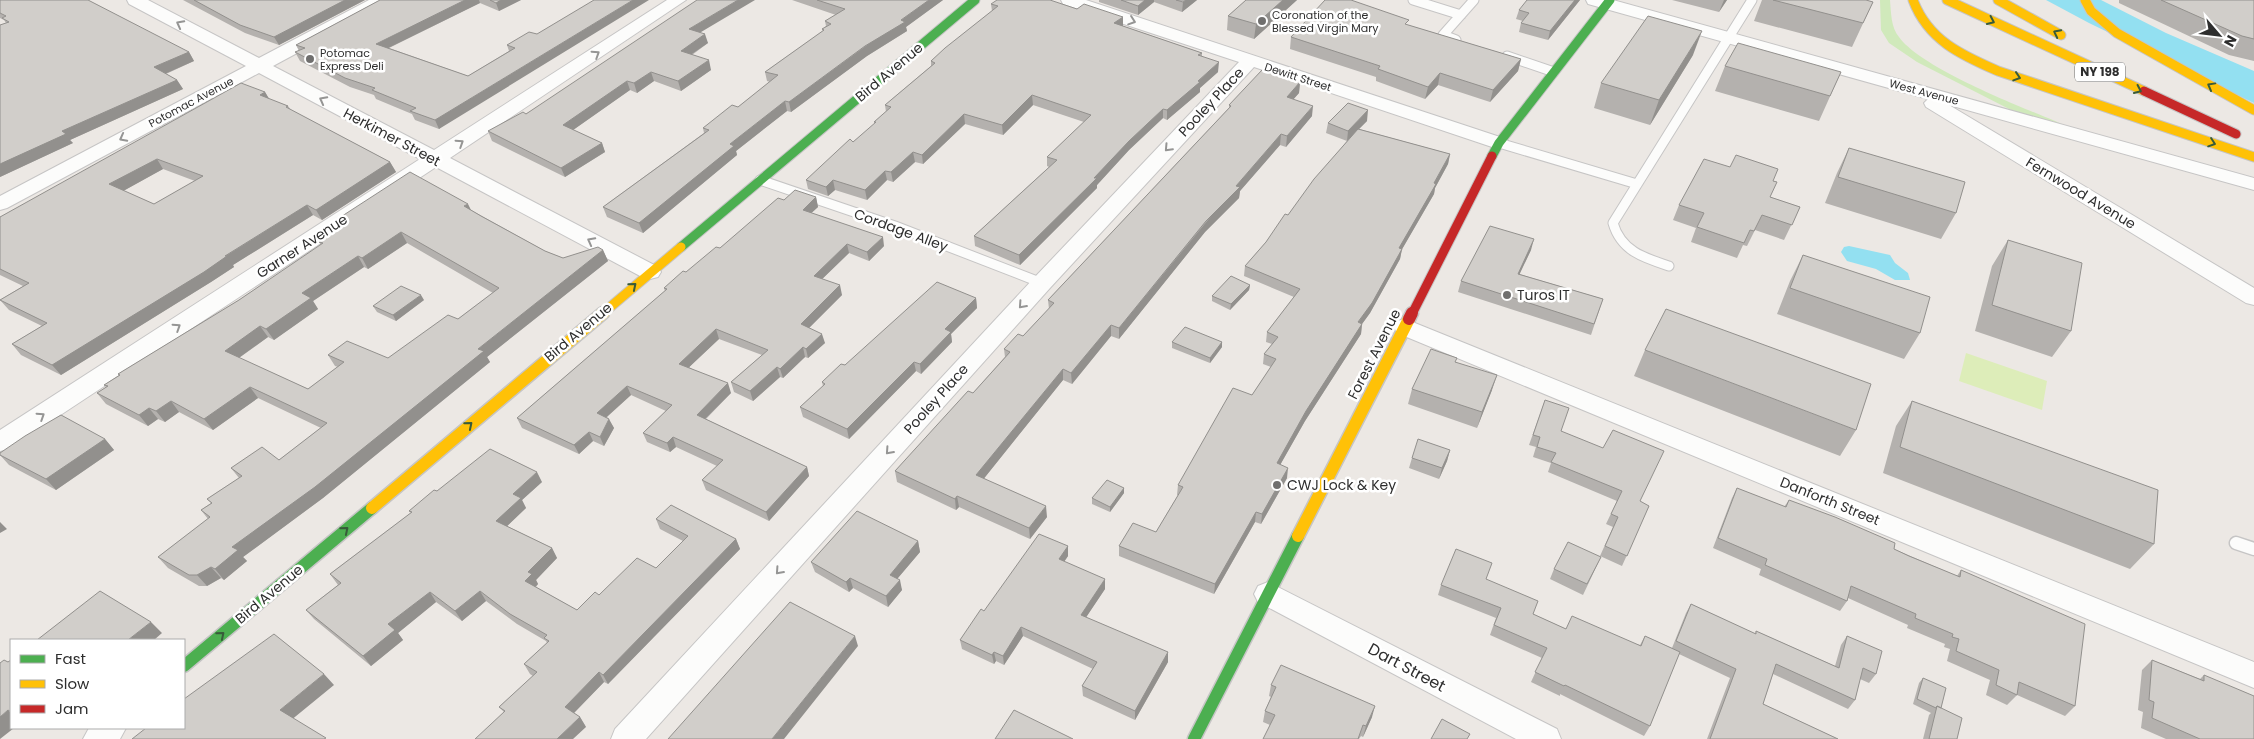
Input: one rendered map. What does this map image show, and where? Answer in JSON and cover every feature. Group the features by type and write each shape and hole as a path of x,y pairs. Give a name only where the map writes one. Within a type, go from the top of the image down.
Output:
{"main road":[{"name":"Bird Avenue","path":"185,665 975,0"},
{"path":"1913,0 1918,19 1929,33 1954,50 1998,70 2254,157"},
{"name":"NY 198","path":"1947,0 2245,138"},
{"name":"NY 198","path":"1998,0 2076,42"},
{"path":"2085,0 2091,11 2118,33 2254,110"},
{"name":"Forest Avenue","path":"1194,739 1499,143 1554,72 1604,1"}],"street":[{"name":"Herkimer Street","path":"135,0 650,272"},
{"name":"Potomac Avenue","path":"0,204 382,0"},
{"name":"Garner Avenue","path":"0,442 678,0"},
{"name":"Dewitt Street","path":"1069,0 1499,143"},
{"name":"West Avenue","path":"1604,1 1729,38 2254,184"},
{"name":"Pooley Place","path":"626,739 1042,283 1250,61"},
{"name":"Fernwood Avenue","path":"1908,88 2254,298"},
{"name":"Danforth Street","path":"1405,327 2254,675"},
{"name":"Dart Street","path":"1268,594 1546,739"},
{"path":"98,739 110,729"}],"lane":[{"path":"1412,0 1461,15"},
{"path":"1469,44 1443,36 1474,0"},
{"path":"1670,266 1638,255 1623,246 1614,231 1613,223 1752,0"},
{"path":"1495,52 1554,72"},
{"path":"1499,143 1637,184"},
{"name":"Cordage Alley","path":"760,180 895,226 1042,283"},
{"path":"2236,543 2254,549"}],"green space":[{"path":"1880,0 1890,0 1893,25 1899,37 1911,49 1929,62 1975,87 2062,124 2013,111 1917,62 1889,43 1881,30"},
{"path":"1966,353 2047,381 2042,410 1959,381"}],"water":[{"path":"2046,0 2101,0 2166,33 2254,71 2254,103 2089,23"},
{"path":"1849,246 1890,255 1895,263 1908,273 1910,280 1895,280 1876,269 1847,261 1841,252 1844,247"}],"building":[{"path":"0,0 88,0 189,52 154,67 177,80 62,131 66,134 0,164 0,25 9,22 2,18 6,16 0,13"},
{"path":"194,0 345,0 274,37 240,25"},
{"path":"380,0 465,0 376,44 468,76 515,48 507,45 529,32 537,34 594,0 633,0 435,120 410,111 416,108 372,90 375,88 345,78 295,52 305,48 296,45"},
{"path":"490,0 501,0 496,3"},
{"path":"697,0 738,0 689,29 705,34 681,51 709,60 678,81 651,72 634,83 627,81 563,125 602,143 561,168 488,131 523,112 526,114"},
{"path":"817,0 929,0 901,20 905,22 865,46 789,102 785,101 730,144 734,146 639,223 603,207 709,130 703,128 732,105 738,107 778,75 765,72 824,30 822,29 831,24 825,21 845,9"},
{"path":"997,0 1050,0 1077,9 1084,4 1123,17 1114,23 1202,53 1198,55 1219,62 1198,81 1200,82 1167,110 1163,109 1129,141 1094,178 1097,178 1019,255 974,236 1057,160 1047,157 1091,115 1032,95 1002,125 964,114 922,155 913,152 891,172 885,171 865,190 833,180 826,187 806,180 850,139 853,142 876,122 874,122 891,107 885,105 935,63 931,61 945,48 998,6 991,4"},
{"path":"1121,0 1145,0 1138,6"},
{"path":"1246,0 1283,0 1256,24 1228,16"},
{"path":"1325,0 1351,0 1409,20 1405,24 1521,59 1493,90 1440,73 1428,87 1378,69 1380,66 1291,37"},
{"path":"1527,0 1575,0 1550,31 1521,23 1529,13 1519,10"},
{"path":"1773,0 1866,0 1873,2 1863,23"},
{"path":"2161,0 2254,0 2254,39 2242,36"},
{"path":"1648,16 1702,31 1659,100 1601,83"},
{"path":"1738,43 1841,72 1830,96 1725,66"},
{"path":"1262,70 1300,82 1287,97 1313,106 1287,136 1281,134 1236,186 1240,187 1206,221 1119,328 1111,325 1071,373 1063,369 976,475 1046,506 1029,528 957,496 955,499 895,471 968,391 973,393 1010,352 1004,349 1018,334 1023,336 1054,303 1048,300 1231,106 1229,105"},
{"path":"241,83 265,92 260,95 288,106 286,107 390,162 316,210 307,205 225,256 227,256 204,272 52,365 12,344 47,323 0,300 29,283 0,269 0,217","holes":["157,159 203,176 154,204 109,184"]},
{"path":"1348,103 1368,110 1348,131 1328,123"},
{"path":"1358,129 1450,154 1434,183 1436,184 1399,248 1402,249 1372,303 1358,322 1362,324 1306,411 1277,463 1288,468 1262,514 1256,512 1215,584 1119,546 1133,523 1156,532 1183,487 1178,485 1233,388 1252,395 1276,359 1264,354 1278,337 1267,332 1300,289 1245,266 1266,242 1285,214 1288,215 1314,179"},
{"path":"1849,148 1965,182 1956,213 1838,177"},
{"path":"1736,155 1778,169 1773,181 1777,182 1770,197 1800,207 1792,225 1762,215 1754,231 1750,230 1744,243 1697,227 1704,213 1679,205 1704,159 1730,167"},
{"path":"410,172 468,204 464,206 481,216 545,251 563,258 598,247 603,250 478,349 484,351 315,487 232,547 238,550 215,569 211,567 197,575 189,575 158,557 210,517 201,510 212,503 207,499 242,476 231,468 262,447 279,460 327,423 250,387 204,419 171,401 156,411 149,408 139,415 97,393 108,386 104,385 120,375 118,374 239,300 323,243 319,242 345,225 336,220","holes":["401,232 499,288 458,319 448,315 388,358 347,341 328,355 344,362 308,389 225,351 260,326 266,329 311,298 302,293 358,256 362,258"]},
{"path":"795,190 816,197 803,210 883,237 867,252 847,244 814,276 840,285 801,324 822,334 806,349 803,347 780,369 777,367 750,391 731,382 768,350 716,329 679,364 728,383 697,415 807,467 766,512 702,480 723,460 673,437 667,443 643,433 672,405 627,386 597,413 609,419 600,437 589,432 574,445 517,418 667,289 664,288 683,271 686,272 716,247 720,248 778,198 784,200"},
{"path":"1490,226 1534,239 1518,274 1603,299 1594,324 1461,281"},
{"path":"2008,240 2082,263 2071,331 1992,305"},
{"path":"1803,255 1930,297 1920,333 1790,288"},
{"path":"1231,276 1250,285 1231,304 1212,296"},
{"path":"937,282 976,298 945,329 951,332 920,364 914,362 847,429 800,407 825,384 822,382 841,364 845,365"},
{"path":"401,286 421,295 393,315 373,306"},
{"path":"1666,309 1871,384 1856,430 1645,350"},
{"path":"1185,327 1222,342 1210,358 1172,342"},
{"path":"1431,349 1457,358 1455,362 1497,375 1482,412 1412,389"},
{"path":"1545,400 1569,408 1561,431 1603,448 1613,430 1664,451 1640,501 1649,506 1627,556 1605,546 1618,517 1611,514 1622,491 1551,462 1556,453 1537,447 1540,437 1533,435"},
{"path":"1912,401 2158,490 2154,544 1900,447"},
{"path":"61,415 105,439 46,479 0,455 0,453 25,436"},
{"path":"1418,439 1450,450 1442,468 1412,458"},
{"path":"490,449 537,472 513,494 521,498 496,521 552,548 528,572 532,574 525,581 577,610 595,592 599,595 637,558 656,568 688,536 656,519 671,505 736,539 603,675 599,672 565,707 580,717 557,739 475,739 505,711 499,707 537,672 524,664 549,641 544,638 547,635 510,614 480,591 455,611 430,592 388,624 395,630 363,656 306,610 341,583 330,574 412,512 409,511 434,490 437,491"},
{"path":"1107,480 1124,488 1110,507 1092,498"},
{"path":"1737,488 1786,507 1789,500 1835,517 1895,543 1894,549 1909,556 1960,577 1961,570 2085,624 2075,706 2019,682 2017,695 1996,685 1999,670 1956,651 1959,639 1952,637 1953,634 1915,618 1916,614 1851,586 1847,601 1765,565 1767,559 1718,538"},
{"path":"857,511 918,541 890,575 900,580 886,596 850,578 846,582 811,562"},
{"path":"1039,534 1068,546 1059,559 1105,579 1081,615 1168,652 1135,711 1082,686 1097,662 1021,627 1003,656 994,652 992,655 960,640 981,609 984,611"},
{"path":"1568,542 1601,557 1587,584 1554,569"},
{"path":"1456,549 1492,563 1486,579 1538,601 1533,614 1566,629 1572,616 1641,646 1645,636 1680,652 1650,726 1535,672 1547,648 1494,625 1501,608 1441,585"},
{"path":"100,591 151,622 129,639 38,639"},
{"path":"790,602 855,636 772,739 668,739"},
{"path":"1691,604 1756,634 1756,631 1839,668 1847,636 1882,651 1876,674 1863,668 1855,700 1776,664 1763,704 1838,739 1710,739 1736,669 1676,641"},
{"path":"274,634 324,674 280,710 326,738 132,739 145,729 185,729 185,698"},
{"path":"4,660 8,662 10,661 10,711 8,710 0,717 0,663"},
{"path":"2152,660 2204,681 2204,675 2254,696 2254,739 2200,739 2152,718 2154,702 2149,700"},
{"path":"1281,665 1375,706 1366,726 1363,725 1358,739 1263,739 1275,715 1265,711 1276,687 1271,685"},
{"path":"1923,678 1946,688 1941,708 1937,706 1936,708 1917,699"},
{"path":"1937,706 1962,718 1957,739 1929,739"},
{"path":"1014,710 1073,739 995,739"},
{"path":"1442,719 1470,734 1467,739 1431,739"}],"traffic: fast":[{"path":"681,247 975,0"},
{"path":"1492,156 1499,143 1610,0"},
{"path":"185,665 372,508"},
{"path":"1194,739 1298,536"}],"traffic: slow":[{"path":"1913,0 1918,14 1935,37 1958,53 1971,59 1998,71 2254,157"},
{"path":"1947,0 2144,91"},
{"path":"1998,0 2061,35"},
{"path":"2085,0 2091,11 2117,33 2254,110"},
{"path":"372,508 681,247"},
{"path":"1298,536 1409,319"}],"traffic: jam":[{"path":"2144,91 2236,134"},
{"path":"1409,319 1492,156"}],"place":[{"name":"Coronation of the Blessed Virgin Mary","path":"1262,21"},
{"name":"Potomac Express Deli","path":"310,59"},
{"name":"Turos IT","path":"1507,295"},
{"name":"CWJ Lock & Key","path":"1277,485"}]}
